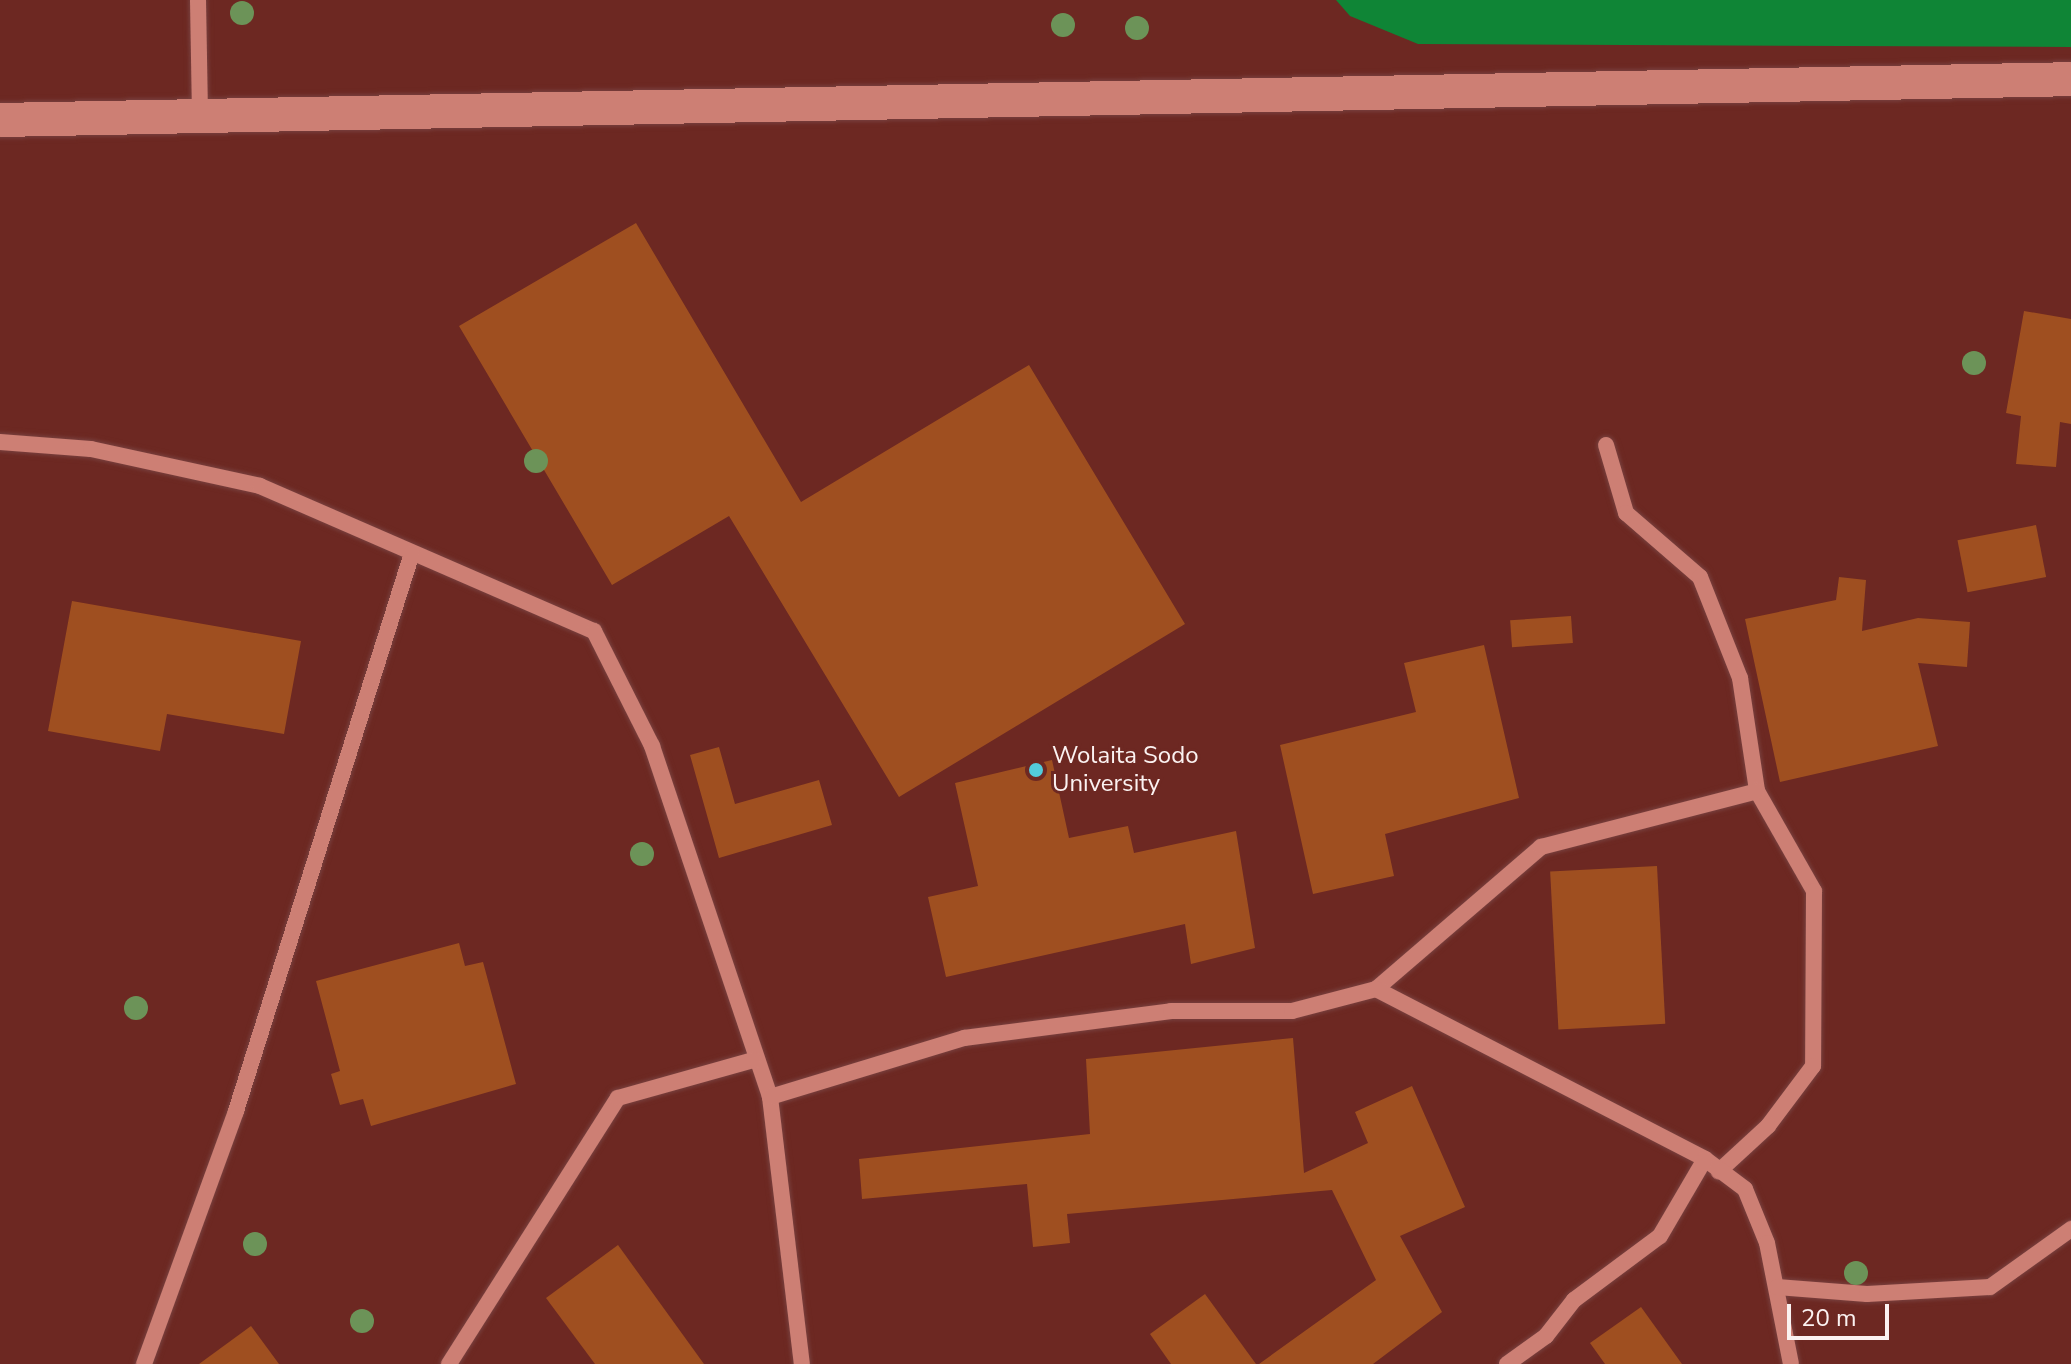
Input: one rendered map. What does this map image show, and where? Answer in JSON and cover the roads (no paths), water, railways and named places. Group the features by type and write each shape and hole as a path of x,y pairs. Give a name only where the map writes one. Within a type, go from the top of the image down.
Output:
{"street":[{"path":"0,120 200,119 2071,79"}],"lane":[{"path":"198,0 200,119"},
{"path":"0,442 91,449 260,486 594,631 652,746 753,1060 770,1097 802,1364"},
{"path":"1606,445 1626,513 1700,577 1740,678 1757,791 1814,891 1813,1066 1768,1126 1719,1171"},
{"path":"144,1364 236,1111 412,553"},
{"path":"770,1097 964,1038 1171,1011 1292,1011 1376,989 1541,847 1757,791"},
{"path":"1376,989 1705,1159 1745,1189 1758,1212 1777,1287 1791,1364"},
{"path":"449,1364 618,1098 753,1060"},
{"path":"1507,1364 1546,1336 1574,1300 1660,1236 1705,1159"},
{"path":"1777,1287 1867,1294 1990,1287 2071,1229"}],"place":[{"name":"Wolaita Sodo University","path":"1036,770"}]}
